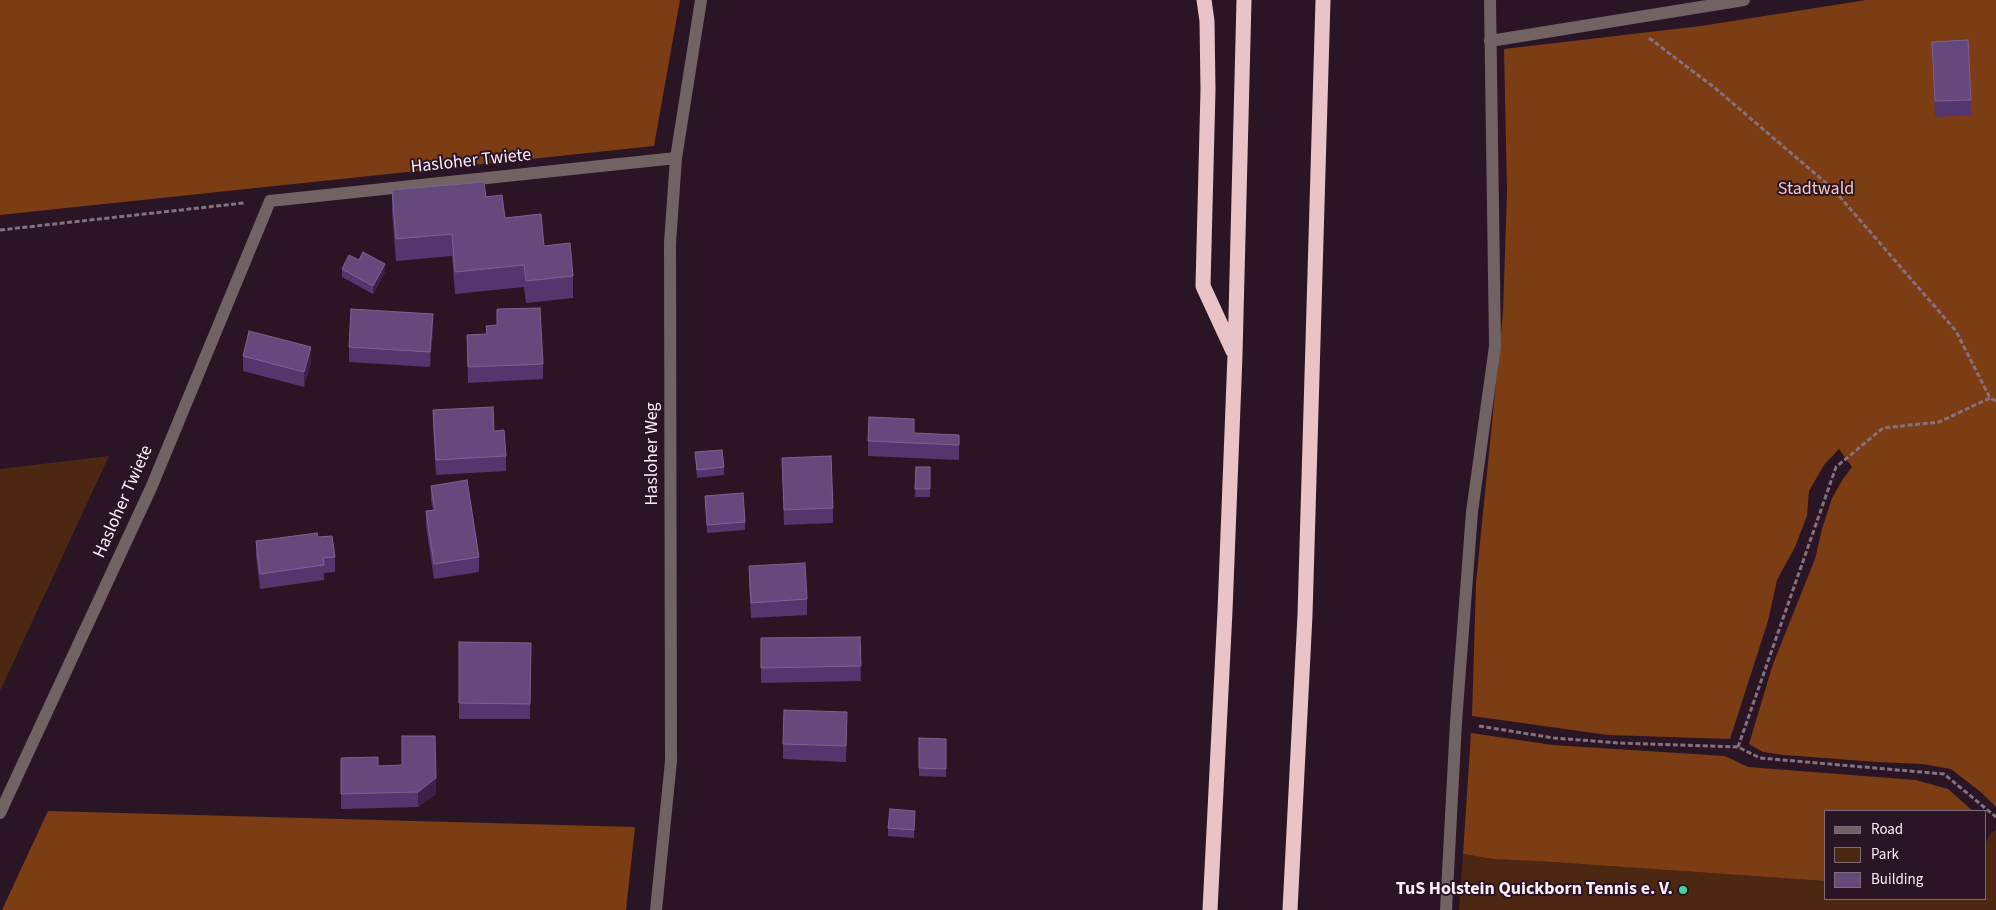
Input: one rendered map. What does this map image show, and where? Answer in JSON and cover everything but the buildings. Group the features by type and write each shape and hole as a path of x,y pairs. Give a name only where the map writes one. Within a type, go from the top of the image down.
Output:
{"highway":[{"path":"1204,0 1207,21 1208,90 1204,286 1235,355"},
{"path":"1210,910 1235,355 1244,0"},
{"path":"1290,910 1305,615 1323,0"}],"street":[{"name":"Hasloher Weg","path":"656,910 671,761 670,243 676,158 701,0"},
{"path":"1446,910 1456,722 1472,512 1495,346 1490,0"},
{"path":"1490,42 1744,0"},
{"name":"Hasloher Twiete","path":"0,813 151,488 270,200 676,158"}],"path":[{"path":"1625,20 1715,88 1834,189 1956,331 1990,398"},
{"path":"0,230 270,200"},
{"path":"1738,747 1836,467 1883,428 1939,422 1990,398 1996,400"},
{"path":"1456,722 1563,739 1619,744 1738,747 1760,758 1944,774 1996,817"}],"green space":[{"path":"0,0 680,0 654,146 0,215"},
{"name":"Stadtwald","path":"1866,0 1996,0 1996,807 1982,793 1951,769 1922,764 1784,755 1763,752 1749,744 1773,664 1815,559 1832,498 1852,467 1839,449 1824,465 1809,491 1807,516 1795,547 1777,580 1768,621 1730,739 1608,735 1472,716 1476,583 1503,312 1507,192 1504,49 1701,26"},
{"path":"109,456 0,691 0,469"},
{"path":"1471,733 1553,745 1725,756 1748,767 1916,780 1948,789 1972,810 1824,810 1824,881 1493,859 1463,854"},
{"path":"48,811 635,827 626,910 2,910"},
{"name":"TuS Holstein Quickborn Tennis e. V.","path":"1996,830 1996,910 1459,910 1463,854 1493,859 1824,881 1824,900 1986,900 1986,842 1991,833"}],"place":[{"name":"TuS Holstein Quickborn Tennis e. V.","path":"1683,890"}]}
